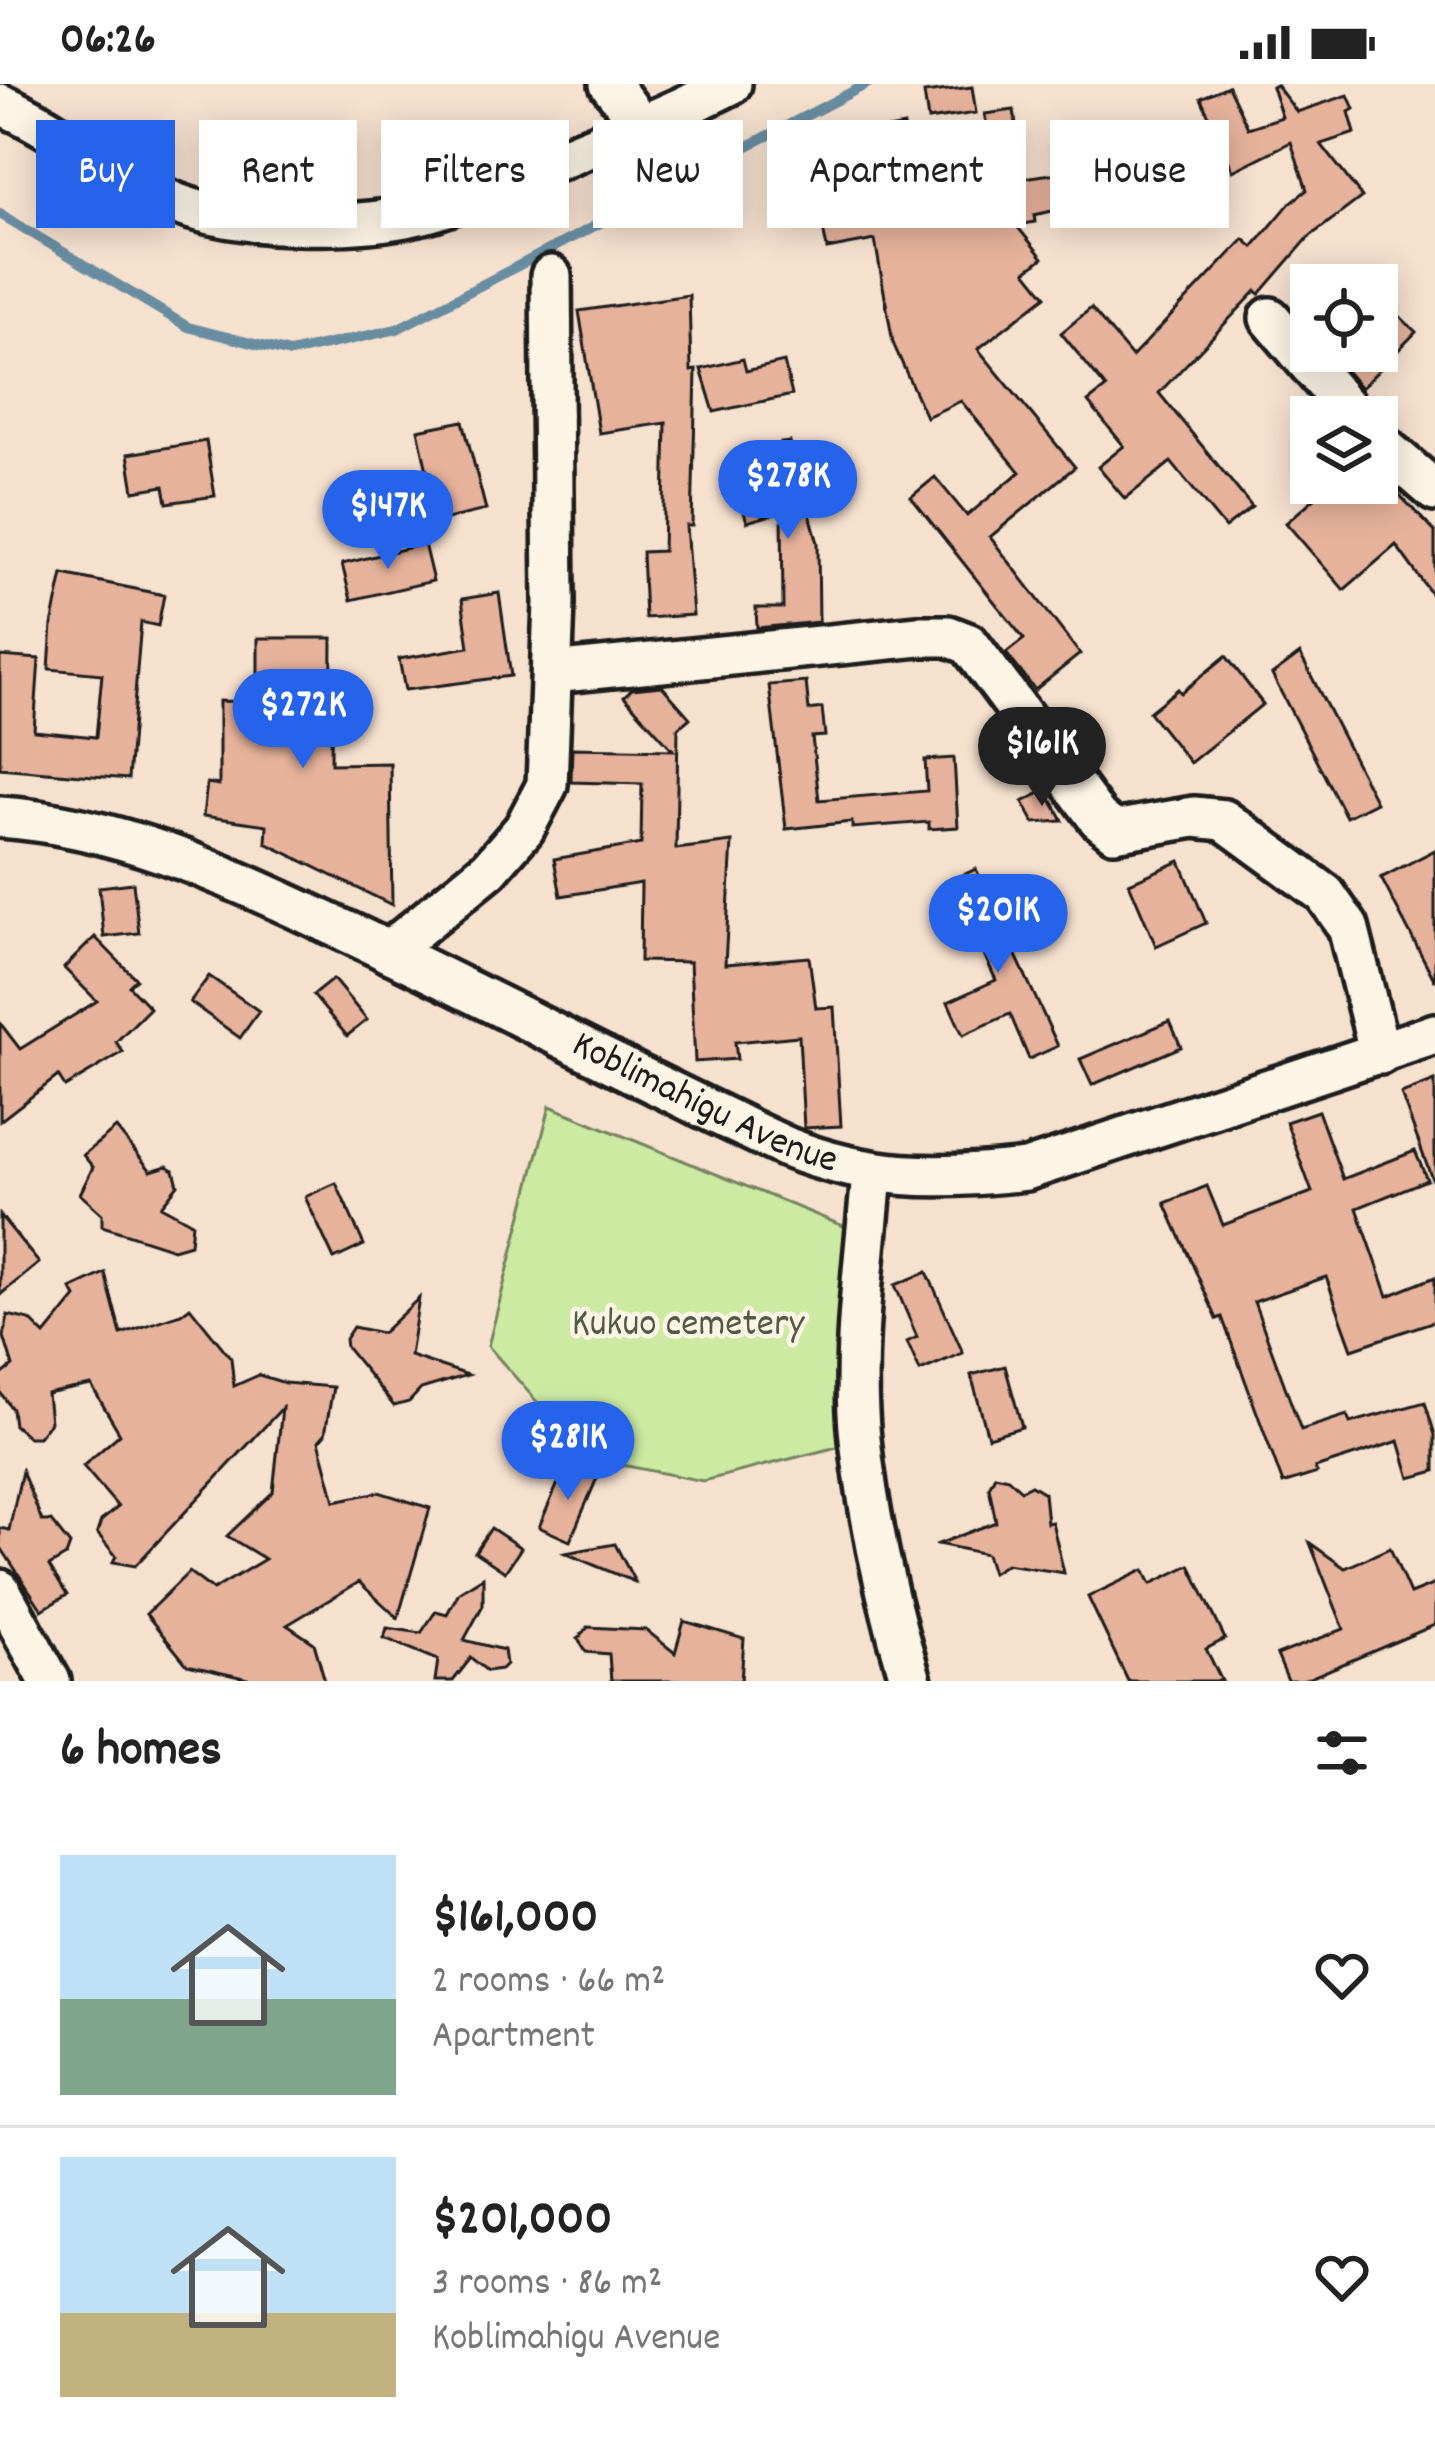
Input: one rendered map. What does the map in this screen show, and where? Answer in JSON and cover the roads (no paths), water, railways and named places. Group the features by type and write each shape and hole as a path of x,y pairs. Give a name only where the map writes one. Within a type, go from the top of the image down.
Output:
{"street":[{"path":"610,84 638,120"},
{"path":"657,120 731,84"},
{"path":"0,104 152,192 193,209 237,218 355,223 422,214 593,147"},
{"path":"388,952 489,869 524,829 547,785 552,673 551,276"},
{"path":"1270,318 1336,396"},
{"path":"1398,459 1435,491"},
{"path":"552,673 919,636 948,636 969,644 1098,818 1114,831 1194,817 1224,820 1325,894 1348,927 1380,1054"},
{"name":"Koblimahigu Avenue","path":"0,817 95,830 169,851 388,952 770,1140 827,1163 872,1174 963,1178 1026,1170 1435,1034"},
{"path":"872,1174 858,1353 860,1437 886,1596 910,1681"},
{"path":"0,1590 50,1681"}],"waterway":[{"path":"0,214 188,327 290,353 397,329 867,84"}],"park label":[{"name":"Kukuo cemetery","path":"688,1326"}]}
